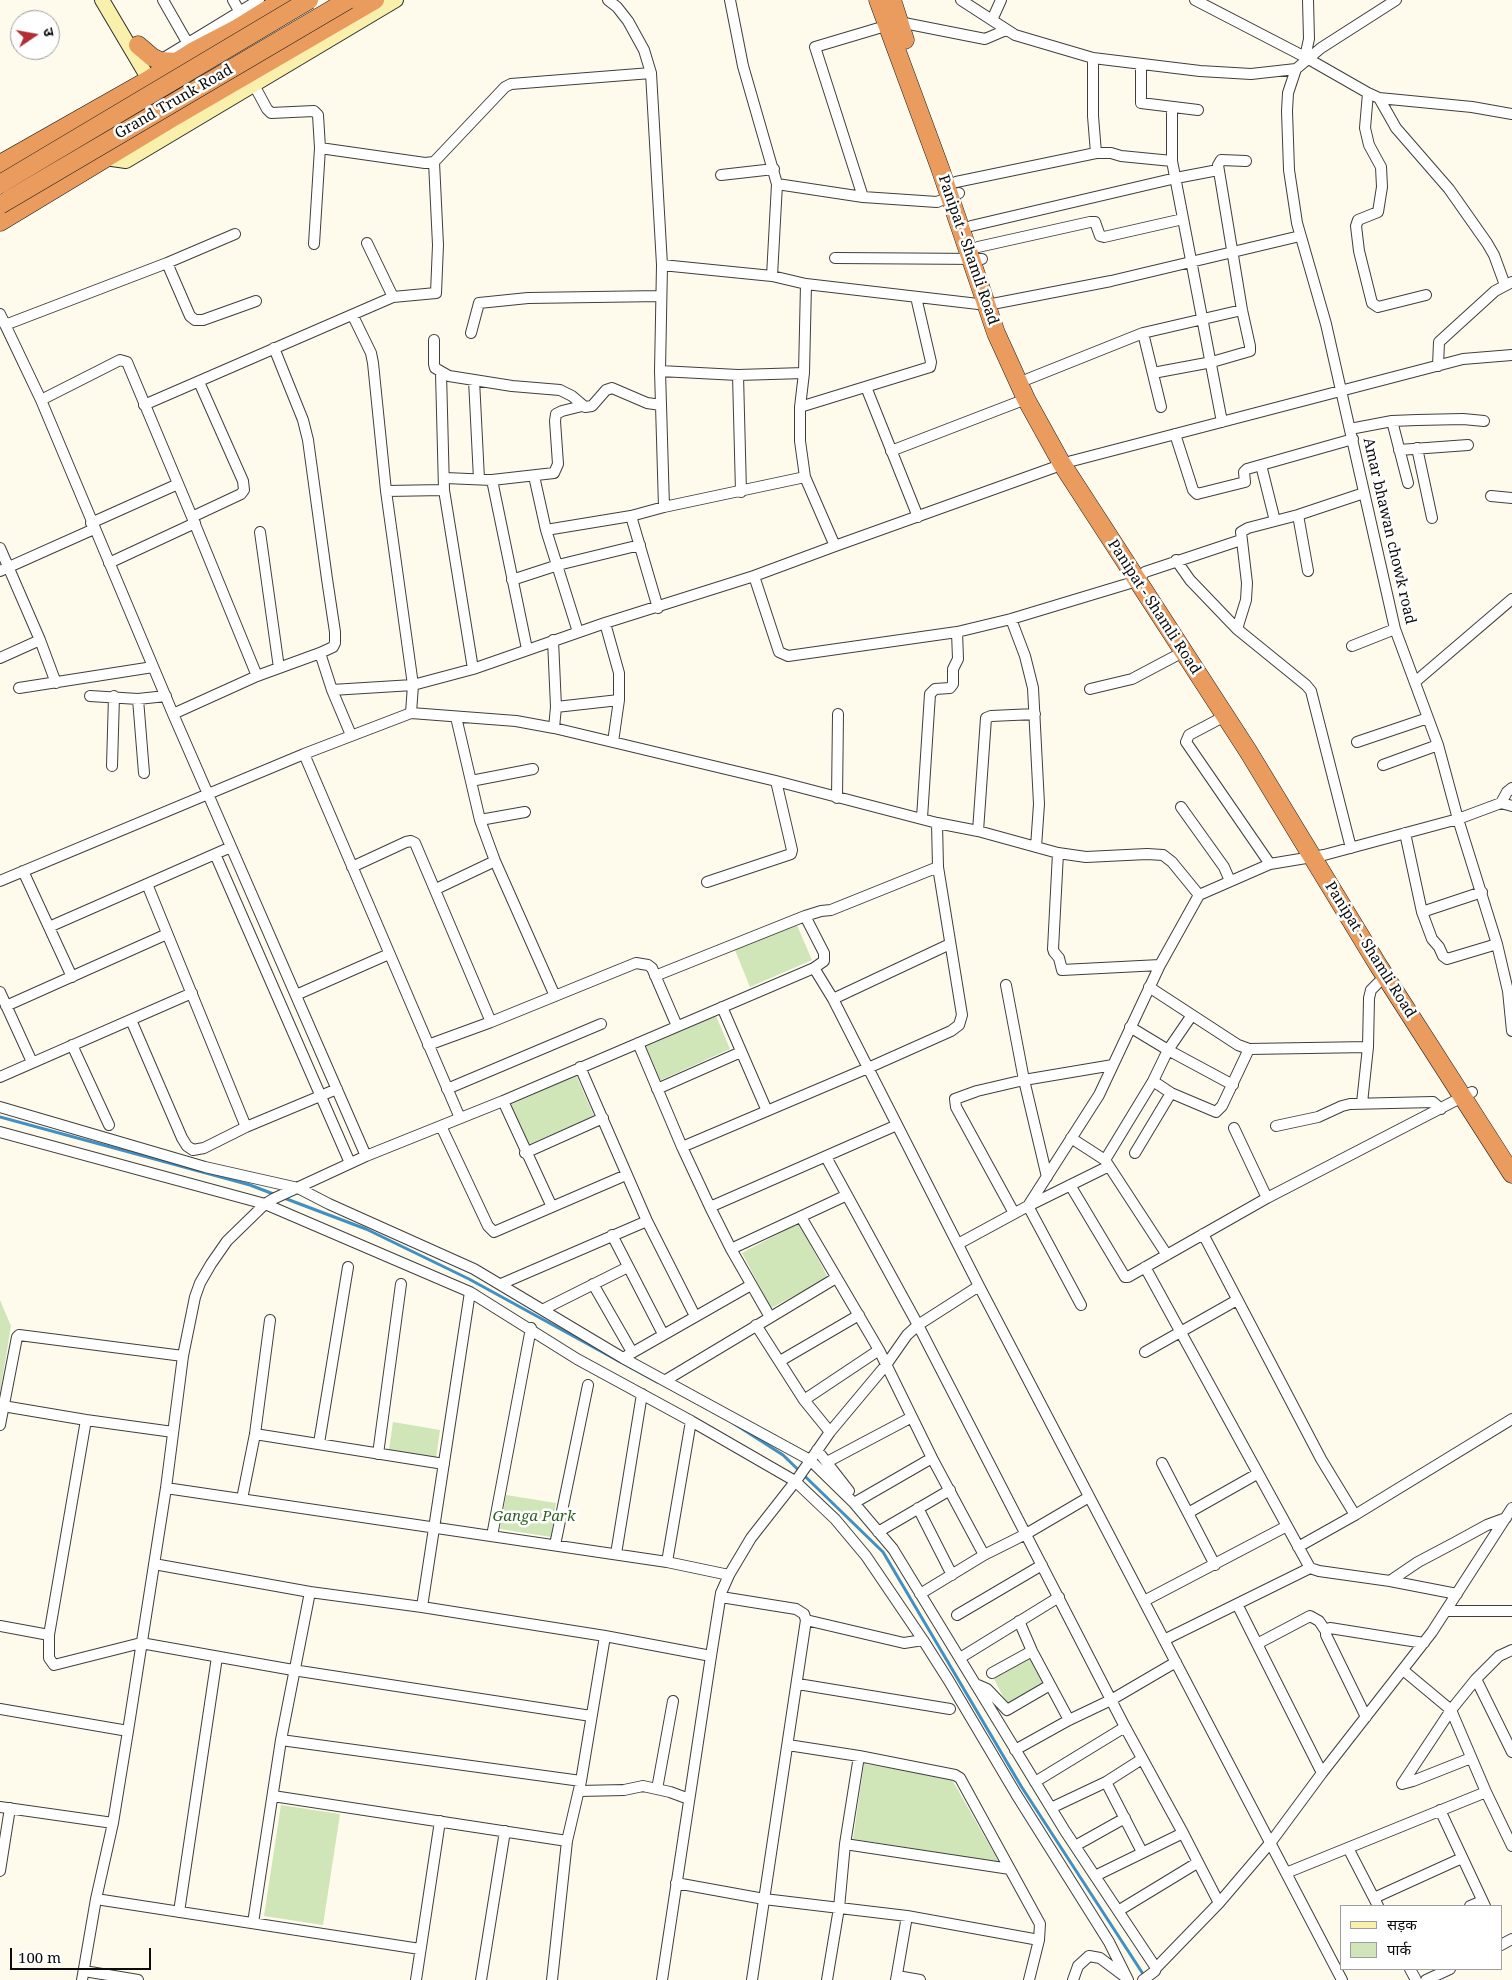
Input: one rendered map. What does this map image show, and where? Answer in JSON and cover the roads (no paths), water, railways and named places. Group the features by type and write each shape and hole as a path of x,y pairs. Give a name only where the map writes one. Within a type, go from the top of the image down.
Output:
{"highway":[{"path":"0,164 160,69 190,48 243,17 283,0"},
{"name":"Grand Trunk Road","path":"0,184 309,0"},
{"name":"Grand Trunk Road","path":"0,205 348,0"},
{"path":"0,222 172,118 249,80 375,0"},
{"name":"Panipat - Shamli Road","path":"878,0 893,24 955,191 992,305 996,333 1026,399 1141,576 1257,747 1386,976 1512,1155"},
{"name":"Panipat - Shamli Road","path":"892,0 893,24"},
{"path":"138,45 160,69"},
{"name":"Panipat - Shamli Road","path":"955,191 971,226 977,255"},
{"name":"Panipat - Shamli Road","path":"992,305 1067,463"},
{"name":"Panipat - Shamli Road","path":"1141,576 1183,652 1318,857 1468,1095 1512,1174"}],"street":[{"path":"102,0 160,69 172,118"},
{"path":"112,0 138,45"},
{"path":"163,0 190,48"},
{"path":"233,0 243,17 259,0"},
{"path":"106,158 126,161 249,80 396,0"},
{"path":"608,0 617,7 628,21 644,50 651,73 662,265 660,371 664,507"},
{"path":"730,0 743,66 777,184 772,276"},
{"path":"962,0 1006,30 1024,38 1092,58 1200,71 1251,74 1296,69 1306,57 1396,0"},
{"path":"992,20 1001,0"},
{"path":"1195,0 1306,57 1379,98 1512,114"},
{"path":"1306,57 1310,39 1308,0"},
{"path":"863,197 814,50 819,45 893,24 986,38 1006,30"},
{"path":"1092,58 1096,153"},
{"path":"1141,64 1141,102 1172,108 1198,110"},
{"name":"Amar bhawan chowk road","path":"1296,69 1286,104 1289,170 1300,236 1322,304 1394,629 1438,745 1458,819 1482,892 1508,991 1512,1024"},
{"path":"320,148 425,163 434,162 505,87 511,84 651,73"},
{"path":"249,80 271,113 310,110 317,112 320,121 320,148 314,244"},
{"path":"1368,93 1365,128 1369,145 1381,167 1382,187 1378,212 1358,220 1356,226 1359,251 1372,303 1378,307 1426,295"},
{"path":"1379,98 1396,128 1449,189 1487,243 1509,283 1495,291 1439,342 1438,366"},
{"path":"1172,108 1172,161 1204,319 1222,422"},
{"path":"777,184 863,197 937,202 955,191 1096,153 1111,153 1122,156 1172,161"},
{"path":"1153,373 1212,362 1250,351 1218,170 1218,163 1221,160 1246,161"},
{"path":"144,405 274,348 353,316 393,297 436,292 438,245 434,162"},
{"path":"721,175 774,170"},
{"path":"971,226 1218,170"},
{"path":"835,258 977,255 1090,222 1096,222 1100,236 1104,237 1183,219"},
{"path":"5,325 166,263 235,234"},
{"path":"662,265 772,276 806,284 992,305 1111,281 1300,236"},
{"path":"367,243 393,297"},
{"path":"166,263 190,316 195,320 204,320 256,301"},
{"path":"806,284 800,441 805,477 835,546"},
{"path":"470,333 478,303 528,298 661,296"},
{"path":"800,407 931,366 916,297"},
{"path":"1028,379 1143,333 1242,310"},
{"path":"0,314 41,400 173,714 366,1156"},
{"path":"353,316 371,353 373,363 386,491 413,685 411,713"},
{"path":"1143,333 1161,407"},
{"path":"434,340 434,364 441,372 449,376 512,386 560,390 572,396 582,406 587,408 592,406 606,390 612,388 647,403 661,405"},
{"path":"173,714 257,676 333,647 336,638 308,440 303,420 274,348"},
{"path":"332,690 413,685 473,668 553,640 754,576 1067,463 1463,359 1512,355"},
{"path":"41,400 120,360 124,360 129,366 257,676"},
{"path":"660,371 738,375 804,373"},
{"path":"441,372 444,490 473,668"},
{"path":"738,375 741,492"},
{"path":"474,380 479,479"},
{"path":"109,563 241,494 244,486 199,382"},
{"path":"866,387 918,517"},
{"path":"891,451 1026,399"},
{"path":"445,478 492,480 554,473 557,468 556,414 562,410 582,406"},
{"path":"1175,434 1193,490 1196,494 1244,482 1246,481 1245,470 1392,421 1463,419 1484,421"},
{"path":"1392,421 1408,483"},
{"path":"1399,450 1468,445"},
{"path":"1417,448 1432,518"},
{"path":"1261,465 1275,521"},
{"path":"534,476 546,530 578,632"},
{"path":"546,530 631,516 664,507 805,477"},
{"path":"492,480 527,649"},
{"path":"4,569 178,484"},
{"path":"386,491 444,490"},
{"path":"1237,629 1242,616 1247,583 1241,540 1241,534 1244,530 1364,494"},
{"path":"1491,496 1512,498"},
{"path":"1298,515 1308,571"},
{"path":"631,516 658,608"},
{"path":"260,532 279,668"},
{"path":"754,576 778,652 784,656 957,632 1011,619 1141,576 1176,560 1241,540"},
{"path":"512,580 558,565 640,545"},
{"path":"0,548 4,569 40,640 56,683"},
{"path":"1176,560 1190,580 1237,629 1311,691 1351,848"},
{"path":"1415,682 1512,599"},
{"path":"1011,619 1031,672 1039,804 1036,847"},
{"path":"605,623 619,673 619,700 613,742"},
{"path":"1352,646 1394,629"},
{"path":"922,818 930,694 935,689 950,688 953,684 953,669 958,659 957,632"},
{"path":"0,658 40,640"},
{"path":"553,640 556,707 554,728"},
{"path":"1090,689 1132,679 1183,652"},
{"path":"320,653 332,690 351,735"},
{"path":"19,688 153,667"},
{"path":"90,696 138,699 166,696"},
{"path":"112,766 114,696"},
{"path":"138,699 144,773"},
{"path":"556,707 619,700"},
{"path":"0,882 208,793 351,735 411,713 516,721 554,728 776,781 937,823 978,831 1058,853 1086,856 1163,855 1172,862 1199,895"},
{"path":"837,798 838,714"},
{"path":"978,831 986,718 991,716 1035,714"},
{"path":"1225,716 1189,736 1186,742 1270,864"},
{"path":"456,717 480,820 495,861 555,996"},
{"path":"1357,742 1428,718"},
{"path":"1383,765 1438,745"},
{"path":"304,754 460,1118"},
{"path":"471,781 532,768"},
{"path":"707,882 792,854 776,781"},
{"path":"1028,1206 1099,1095 1160,965 1199,895 1270,864 1318,857 1458,819 1501,803 1512,788"},
{"path":"1501,803 1512,806"},
{"path":"1181,807 1224,867 1230,881"},
{"path":"480,820 525,812"},
{"path":"682,1147 868,1068 951,1031 959,1025 962,1015 938,867 937,823"},
{"path":"1404,833 1422,912 1432,939 1445,958 1497,944"},
{"path":"352,867 411,841 418,847 491,1022"},
{"path":"49,927 231,847"},
{"path":"1058,853 1053,949 1059,958 1062,970 1160,965"},
{"path":"215,854 350,1163"},
{"path":"436,889 495,861"},
{"path":"656,976 805,916 836,909 938,867"},
{"path":"23,871 72,977"},
{"path":"146,884 246,1127"},
{"path":"1422,912 1482,892"},
{"path":"138,1980 83,1976 96,1899 113,1823 128,1731 166,1488 183,1356 195,1297 206,1272 227,1241 269,1201 295,1188 366,1156 503,1101 814,968 824,961 824,953 805,916"},
{"path":"6,1006 167,934"},
{"path":"833,999 950,944"},
{"path":"296,995 389,954"},
{"path":"428,1046 636,963 648,964 656,976 677,1026"},
{"path":"814,968 833,999 979,1286 1342,1980"},
{"path":"1362,1103 1368,1046 1370,994 1386,976"},
{"path":"1006,985 1024,1080 1047,1177"},
{"path":"1149,987 1238,1045 1249,1049 1368,1046"},
{"path":"0,992 32,1062"},
{"path":"0,1077 192,994"},
{"path":"722,1007 767,1111"},
{"path":"958,1244 1070,1185 1107,1163 1153,1082 1168,1050 1192,1016"},
{"path":"132,1020 182,1138 187,1146 193,1150 204,1148 246,1127 337,1089"},
{"path":"447,1089 601,1024"},
{"path":"1130,1027 1233,1085"},
{"path":"638,1043 682,1147 710,1207 731,1249 770,1317"},
{"path":"72,1045 109,1126"},
{"path":"1153,1082 1171,1093 1215,1112 1220,1109 1233,1085 1249,1049"},
{"path":"657,1089 741,1052"},
{"path":"1014,1213 956,1107 954,1100 977,1091 1024,1080 1113,1065"},
{"path":"580,1067 647,1221 695,1316"},
{"path":"1135,1153 1171,1093"},
{"path":"1070,1185 1125,1277 1130,1277 1267,1198 1468,1095"},
{"path":"503,1101 525,1153 552,1207"},
{"path":"1276,1126 1318,1117 1342,1106 1362,1103 1432,1102 1441,1108"},
{"path":"0,1108 205,1167 295,1188 474,1269 628,1355 666,1380 810,1461 856,1503"},
{"path":"525,1153 603,1118"},
{"path":"710,1207 897,1125"},
{"path":"441,1126 491,1231 500,1230 626,1174"},
{"path":"1234,1128 1267,1198"},
{"path":"0,1132 269,1201 470,1292 531,1328 577,1359 797,1479 835,1518 866,1556 922,1640 1109,1942 1128,1979"},
{"path":"1071,1138 1107,1163 1166,1255"},
{"path":"826,1157 918,1325 1059,1596 1125,1728 1219,1903"},
{"path":"731,1249 846,1196"},
{"path":"1028,1206 1081,1305"},
{"path":"801,1218 879,1350 932,1458 984,1555"},
{"path":"501,1284 647,1221"},
{"path":"1203,1234 1321,1459 1355,1515"},
{"path":"612,1235 663,1334"},
{"path":"319,1443 348,1267"},
{"path":"544,1309 628,1267"},
{"path":"1145,1267 1310,1568 1457,1594"},
{"path":"666,1380 836,1278"},
{"path":"378,1454 401,1284"},
{"path":"593,1284 628,1355"},
{"path":"628,1355 751,1285"},
{"path":"662,1980 711,1656 721,1598 729,1574 751,1538 797,1479 830,1432 886,1365 907,1336 918,1325 979,1286"},
{"path":"422,1607 470,1292"},
{"path":"1145,1352 1237,1300"},
{"path":"780,1361 859,1315"},
{"path":"242,1499 255,1434 270,1320"},
{"path":"756,1325 804,1400 830,1432"},
{"path":"492,1536 531,1328"},
{"path":"0,1424 17,1337 20,1334 183,1356"},
{"path":"804,1400 879,1350"},
{"path":"555,1545 588,1385"},
{"path":"616,1554 642,1394"},
{"path":"3,1406 173,1432"},
{"path":"827,1462 912,1417"},
{"path":"1298,1547 1355,1515 1512,1419"},
{"path":"86,1420 49,1635 48,1658 54,1665 141,1643 293,1670 591,1716"},
{"path":"667,1562 691,1421"},
{"path":"255,1434 444,1464"},
{"path":"817,1450 878,1532 893,1549 1051,1808 1156,1970"},
{"path":"856,1503 932,1458"},
{"path":"1162,1462 1215,1565"},
{"path":"1188,1514 1257,1474"},
{"path":"166,1488 616,1554 729,1574"},
{"path":"878,1532 950,1490"},
{"path":"920,1594 984,1555 1026,1534 1089,1497"},
{"path":"918,1508 952,1575"},
{"path":"1142,1980 1156,1970 1219,1903 1271,1842 1322,1773 1424,1643 1512,1508"},
{"path":"1390,1581 1440,1550 1487,1525 1506,1518"},
{"path":"1144,1601 1287,1526"},
{"path":"154,1564 310,1592 422,1607 605,1636 711,1656"},
{"path":"957,1615 1042,1565"},
{"path":"1164,1640 1310,1568"},
{"path":"252,1923 293,1670 310,1592"},
{"path":"960,1658 1059,1596"},
{"path":"721,1598 796,1609 804,1614 806,1620 798,1684 752,1980"},
{"path":"1237,1604 1322,1773"},
{"path":"1446,1611 1512,1611"},
{"path":"1256,1644 1310,1616 1319,1621 1366,1717"},
{"path":"806,1620 904,1643 922,1640"},
{"path":"1019,1621 1032,1652 1069,1720"},
{"path":"0,1626 49,1635"},
{"path":"1325,1630 1330,1628 1424,1643"},
{"path":"552,1980 567,1841 580,1786 605,1636"},
{"path":"992,1673 1032,1652"},
{"path":"1471,1758 1402,1784 1451,1710 1476,1679 1499,1656 1510,1653"},
{"path":"179,1912 217,1657"},
{"path":"1016,1750 1069,1720 1112,1700 1176,1662"},
{"path":"1402,1670 1451,1710 1486,1792 1512,1846"},
{"path":"1476,1679 1509,1738 1512,1752"},
{"path":"798,1684 950,1708"},
{"path":"976,1684 987,1689 1007,1710 1050,1685"},
{"path":"657,1789 673,1701"},
{"path":"0,1709 128,1731"},
{"path":"1035,1782 1125,1728"},
{"path":"281,1740 580,1786 624,1790 643,1786 689,1799"},
{"path":"788,1745 859,1756 958,1776 962,1780 1038,1919 1041,1929 1029,1980"},
{"path":"827,1980 839,1908 859,1756"},
{"path":"1051,1808 1106,1782 1142,1759"},
{"path":"1106,1782 1142,1852"},
{"path":"1286,1873 1486,1792"},
{"path":"273,1796 567,1841"},
{"path":"0,1871 5,1807 113,1823"},
{"path":"1440,1810 1483,1904"},
{"path":"1075,1846 1125,1818"},
{"path":"1502,1825 1512,1819"},
{"path":"416,1980 440,1821"},
{"path":"481,1980 505,1831"},
{"path":"1095,1876 1183,1833"},
{"path":"846,1844 1010,1869"},
{"path":"1348,1848 1376,1902 1462,1858"},
{"path":"1118,1911 1197,1863"},
{"path":"676,1883 764,1898 907,1916 1039,1940"},
{"path":"96,1899 420,1949"},
{"path":"907,1916 897,1978 920,1980"},
{"path":"1073,1980 1078,1966 1084,1958 1092,1956 1100,1958 1128,1979"},
{"path":"1426,1980 1448,1970"}],"waterway":[{"path":"0,1117 250,1185 276,1195"},
{"path":"284,1198 366,1229 469,1279 657,1382"},
{"path":"733,1423 783,1455 883,1552 1021,1786 1145,1977"}],"park label":[{"name":"Ganga Park","path":"534,1517"}]}
